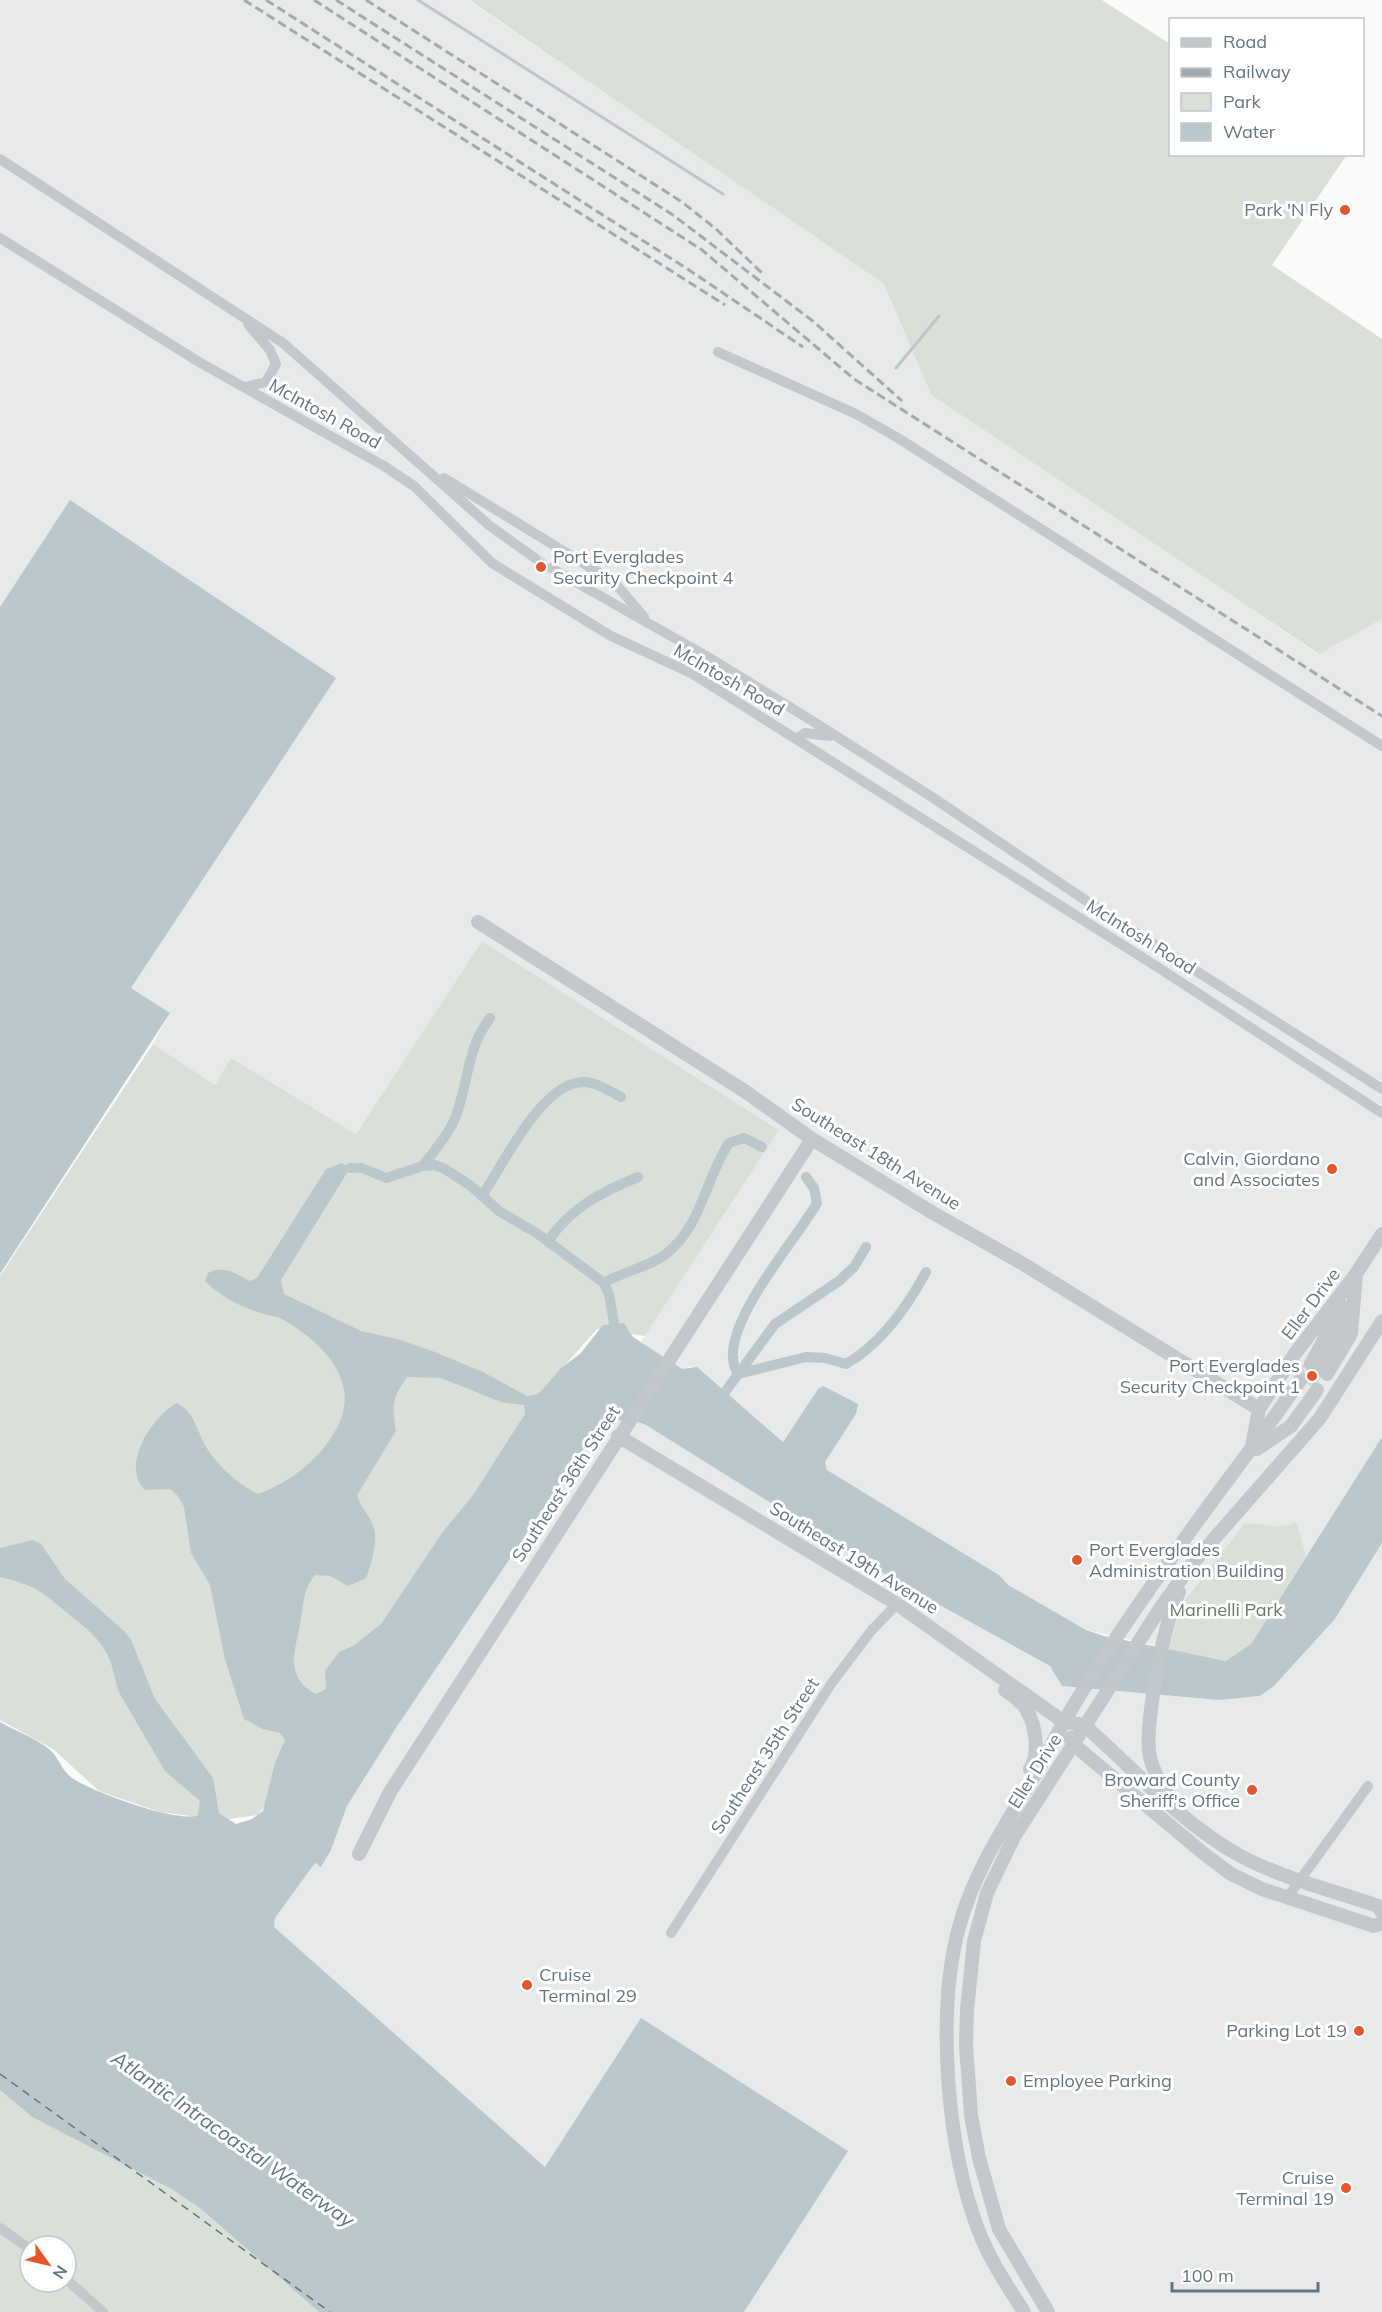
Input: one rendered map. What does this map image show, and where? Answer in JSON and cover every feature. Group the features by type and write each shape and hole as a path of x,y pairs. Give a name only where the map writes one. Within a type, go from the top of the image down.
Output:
{"street":[{"name":"McIntosh Road","path":"0,159 283,343 490,526 536,558"},
{"name":"McIntosh Road","path":"0,238 199,362 384,466 414,486 492,562 611,636 693,674 1315,1067 1382,1113"},
{"path":"239,314 270,350 276,364 266,382 245,387"},
{"path":"718,352 856,414 898,438 1382,746"},
{"name":"McIntosh Road","path":"423,466 614,582 650,624"},
{"name":"McIntosh Road","path":"551,568 650,624 836,737 1094,906 1382,1089"},
{"path":"796,739 805,733 812,732 836,737"},
{"name":"Southeast 18th Avenue","path":"478,922 746,1092 812,1139 1259,1409"},
{"name":"Southeast 36th Street","path":"359,1854 390,1792 812,1139"},
{"name":"Eller Drive","path":"1250,1453 1259,1409 1294,1355 1356,1274 1382,1234"},
{"name":"Eller Drive","path":"1356,1274 1351,1334 1315,1366 1332,1328 1356,1274"},
{"name":"Eller Drive","path":"1048,2312 1005,2241 987,2191 971,2115 967,2010 974,1941 987,1893 1014,1837 1146,1630 1192,1564 1306,1436 1370,1344 1382,1321"},
{"name":"Eller Drive","path":"1024,2312 993,2263 978,2229 968,2196 953,2119 948,2050 950,1979 959,1927 984,1861 1083,1691 1185,1538 1250,1453 1305,1382 1291,1426 1250,1453"},
{"path":"1291,1426 1306,1436"},
{"name":"Southeast 19th Avenue","path":"622,1430 897,1604 1064,1722 1084,1725"},
{"path":"1183,1814 1158,1779 1153,1766 1149,1739 1163,1643 1171,1609 1192,1564 1185,1538"},
{"name":"Southeast 35th Street","path":"670,1933 831,1684 871,1631 897,1604"},
{"path":"915,1616 921,1630 999,1685 1017,1699 1029,1714 1036,1759 1017,1788 1008,1817"},
{"path":"1064,1722 1073,1744 1216,1864 1246,1882 1287,1898 1374,1926 1382,1923"},
{"path":"1084,1725 1183,1814 1235,1853 1265,1868 1378,1906 1382,1912"},
{"path":"1287,1898 1368,1786"},
{"path":"0,2228 18,2241"},
{"path":"78,2290 103,2312"}],"shaded area":[{"path":"0,0 468,0 884,284 931,395 1318,654 1382,619 1382,1437 1251,1644 1227,1661 1086,1630 1007,1585 999,1575 827,1470 825,1462 856,1414 823,1386 818,1389 783,1442 715,1383 690,1366 682,1370 641,1342 779,1130 482,941 356,1134 232,1059 215,1085 153,1044 170,1013 131,988 336,678 0,607"},
{"path":"616,1419 634,1420 646,1425 894,1580 1050,1666 1062,1686 1219,1700 1260,1696 1274,1686 1335,1619 1382,1543 1382,2312 744,2312 847,2151 545,2168 274,1928 275,1918 315,1863 321,1867 331,1850 347,1806 396,1728 597,1429"}],"green space":[{"path":"469,0 1102,0 1169,43 1169,156 1346,156 1272,265 1382,339 1382,619 1319,654 931,395 884,284"},
{"path":"482,941 779,1130 645,1336 597,1329 550,1382 317,1734 258,1815 222,1820 160,1812 99,1791 53,1749 0,1720 0,1276 153,1044 215,1085 231,1058 356,1134"},
{"name":"Marinelli Park","path":"1296,1522 1306,1556 1251,1644 1227,1661 1169,1650 1180,1607 1244,1524 1282,1526"},
{"path":"0,2090 32,2117 173,2190 202,2210 319,2312 0,2312"}],"water":[{"path":"70,500 336,678 131,988 170,1013 0,1274 0,607"},
{"name":"Atlantic Intracoastal Waterway","path":"342,1163 350,1168 281,1280 284,1294 361,1331 397,1339 483,1372 527,1396 538,1394 561,1368 580,1354 603,1325 624,1323 633,1337 682,1369 697,1367 783,1442 818,1389 823,1386 858,1404 856,1414 825,1462 827,1470 999,1575 1008,1585 1086,1630 1104,1636 1226,1661 1251,1644 1382,1437 1382,1543 1335,1619 1274,1686 1260,1696 1219,1700 1062,1686 1050,1666 894,1580 646,1425 621,1420 597,1429 396,1728 347,1806 331,1850 321,1867 315,1863 275,1918 274,1927 545,2167 641,2018 848,2151 744,2312 319,2312 202,2210 173,2190 32,2117 0,2090 0,1722 38,1741 49,1749 72,1778 97,1791 155,1811 188,1817 198,1815 200,1801 165,1771 120,1694 104,1648 87,1629 40,1591 0,1577 0,1548 33,1540 41,1544 65,1579 124,1631 131,1640 155,1699 213,1778 219,1813 236,1824 252,1819 263,1811 275,1763 285,1740 280,1733 263,1729 244,1719 225,1659 210,1585 191,1553 184,1507 178,1496 170,1489 145,1490 138,1480 136,1468 142,1442 149,1430 167,1409 177,1403 188,1412 204,1444 218,1463 237,1481 258,1494 282,1483 304,1468 322,1450 337,1428 343,1411 345,1394 334,1364 324,1351 297,1328 282,1319 240,1305 225,1297 205,1281 208,1273 219,1269 250,1281 257,1278 326,1169","holes":["407,1377 441,1378 501,1402 524,1405 525,1414 473,1495 442,1533 381,1624 353,1646 339,1652 325,1671 326,1689 316,1694 299,1680 294,1663 304,1598 308,1587 315,1575 330,1576 348,1586 366,1578 373,1557 375,1534 374,1527 357,1495 396,1431 394,1402"]}],"waterway":[{"path":"418,0 723,194"},
{"path":"896,368 939,316"},
{"path":"423,1166 453,1123 476,1043 490,1018"},
{"path":"482,1196 525,1128 552,1096 567,1086 588,1082 621,1097"},
{"path":"604,1283 659,1259 678,1243 688,1230 729,1143 744,1138 762,1147"},
{"path":"350,1168 362,1168 386,1178 423,1166 435,1165 445,1169 471,1186 499,1211 538,1234 604,1283 609,1294 614,1323"},
{"path":"548,1241 567,1219 588,1202 638,1177"},
{"path":"806,1177 814,1188 817,1203 760,1287 746,1312 736,1335 733,1357 738,1374 806,1357 825,1358 846,1364 871,1346 892,1324 926,1272"},
{"path":"725,1392 775,1324 839,1281 854,1267 866,1247"}],"ferry route":[{"path":"0,2074 330,2312"}],"tunnel":[{"path":"535,558 551,568"},
{"path":"1293,1374 1304,1359"},
{"path":"1308,1384 1318,1369"}],"railway":[{"path":"244,0 725,305"},
{"path":"266,0 689,270 803,347"},
{"path":"314,0 702,250 854,379 1382,716"},
{"path":"336,0 673,215 814,322 902,401"},
{"path":"366,0 682,202 716,229 762,273"}],"place":[{"name":"Park 'N Fly","path":"1345,210"},
{"name":"Port Everglades Security Checkpoint 4","path":"541,567"},
{"name":"Calvin, Giordano and Associates","path":"1332,1169"},
{"name":"Port Everglades Security Checkpoint 1","path":"1312,1376"},
{"name":"Port Everglades Administration Building","path":"1077,1560"},
{"name":"Broward County Sheriff's Office","path":"1252,1790"},
{"name":"Cruise Terminal 29","path":"527,1985"},
{"name":"Parking Lot 19","path":"1359,2031"},
{"name":"Employee Parking","path":"1011,2081"},
{"name":"Cruise Terminal 19","path":"1346,2188"}]}
